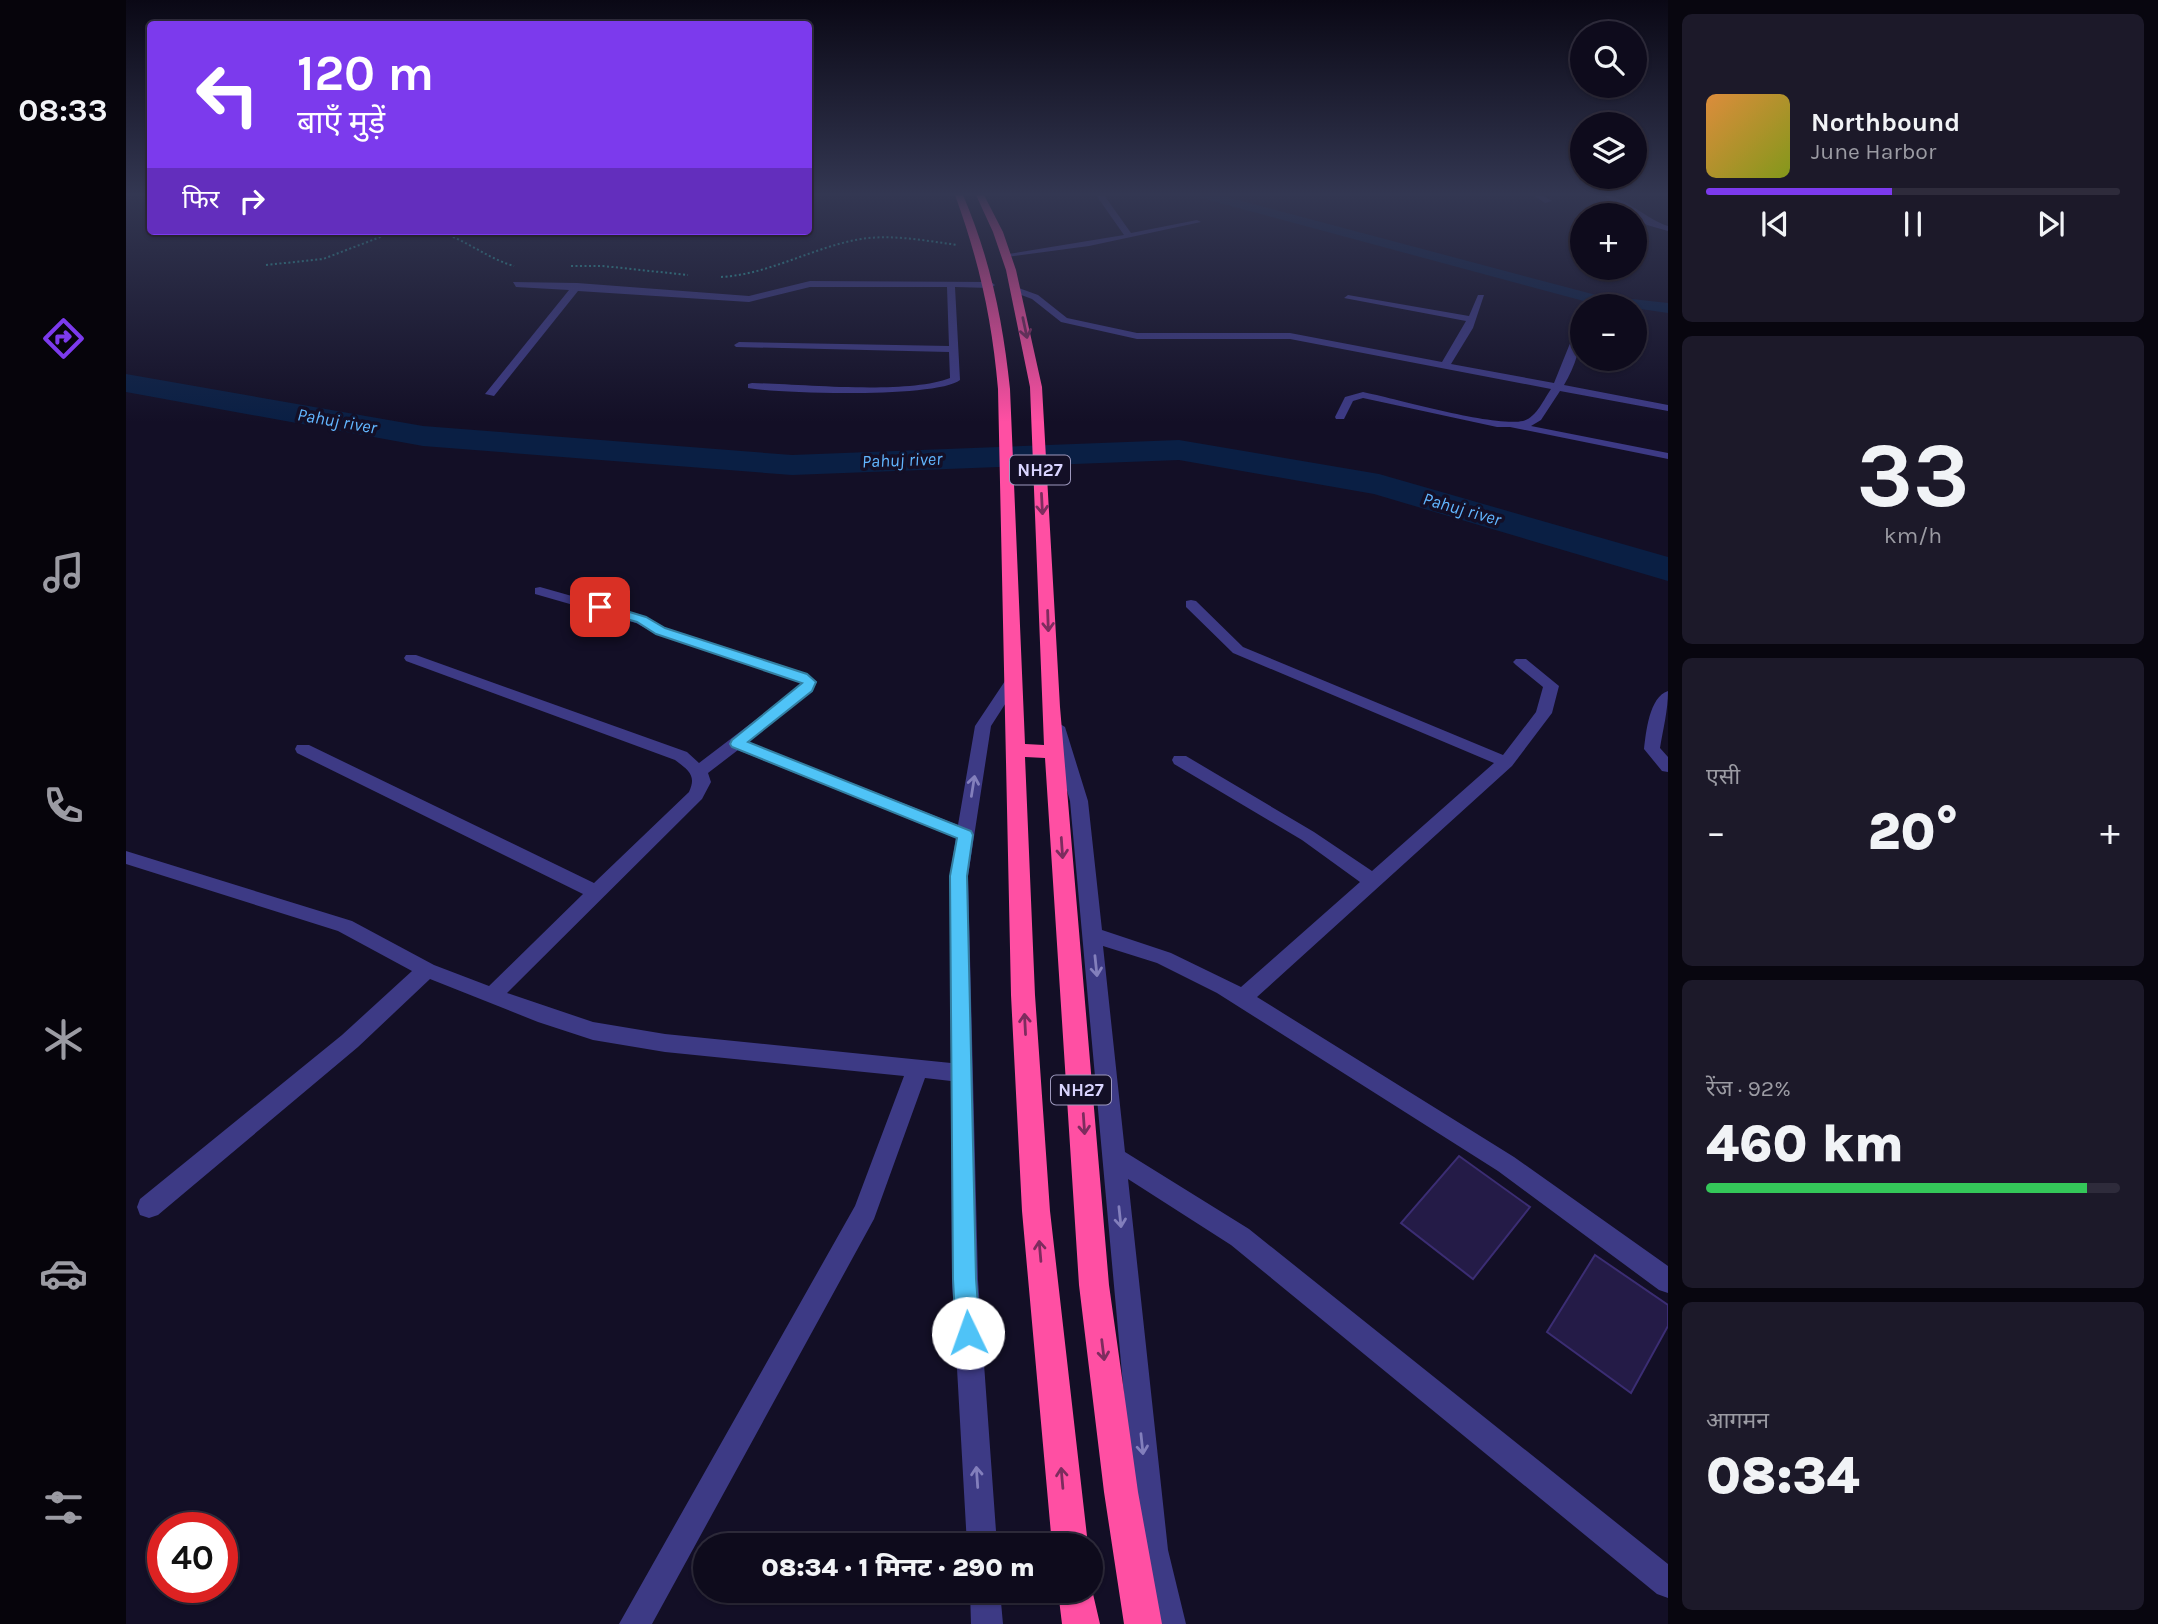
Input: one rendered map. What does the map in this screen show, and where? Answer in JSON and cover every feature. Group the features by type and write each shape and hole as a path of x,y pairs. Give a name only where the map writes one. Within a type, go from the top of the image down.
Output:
{"highway":[{"name":"NH27","path":"987,271 999,333 1004,389 1023,995 1036,1211 1069,1533"},
{"name":"NH27","path":"1011,271 1036,387 1051,707 1094,1284 1121,1492 1143,1624"},
{"path":"1015,750 1055,752"},
{"path":"1078,1603 1081,1624"}],"street":[{"path":"516,284 749,299 769,297 783,289 801,285 991,285"},
{"path":"752,386 944,386 955,380 951,285"},
{"path":"490,394 577,286"},
{"path":"1016,290 1035,298 1064,320 1126,334 1166,337 1277,335 1668,408"},
{"path":"1445,366 1472,319 1481,297"},
{"path":"1348,298 1472,319"},
{"path":"739,345 954,349"},
{"path":"1511,426 1537,418 1565,375 1570,361"},
{"path":"1339,417 1349,399 1363,395 1668,456"},
{"path":"540,591 641,620 660,631 802,677 809,682 807,688 797,697 699,771"},
{"path":"1191,604 1238,650 1506,762"},
{"path":"411,659 681,756 699,771 702,782 695,795 492,995"},
{"path":"1242,998 1506,762 1544,713 1551,686 1521,662"},
{"path":"981,1533 965,1279 959,876 983,726 1012,681"},
{"path":"1668,696 1656,722 1652,749 1668,767"},
{"path":"1051,707 1079,801 1153,1550 1170,1624"},
{"path":"738,744 965,835"},
{"path":"303,749 596,892"},
{"path":"1180,760 1297,829 1372,881"},
{"path":"126,857 345,926 427,970 545,1016 593,1031 665,1043 961,1073"},
{"path":"1093,935 1164,958 1242,998 1506,1164 1668,1281"},
{"path":"149,1207 340,1049 427,970"},
{"path":"635,1624 686,1537 865,1211 918,1068"},
{"path":"1114,1157 1240,1237 1668,1583"},
{"path":"986,1603 987,1624"}],"path":[{"path":"649,271 690,275"},
{"path":"711,277 742,276 770,271"}],"building":[{"path":"1459,1156 1530,1207 1473,1279 1401,1223"},
{"path":"1595,1255 1668,1305 1668,1326 1631,1393 1547,1332"}],"waterway":[{"path":"1489,271 1595,299 1668,308"},
{"name":"Pahuj river","path":"126,383 423,436 792,465 1179,450 1379,484 1668,569"}],"route":[{"path":"600,607 641,620 660,631 802,677 809,682 807,688 738,744 826,777 965,835 959,876 968,1333"}]}
